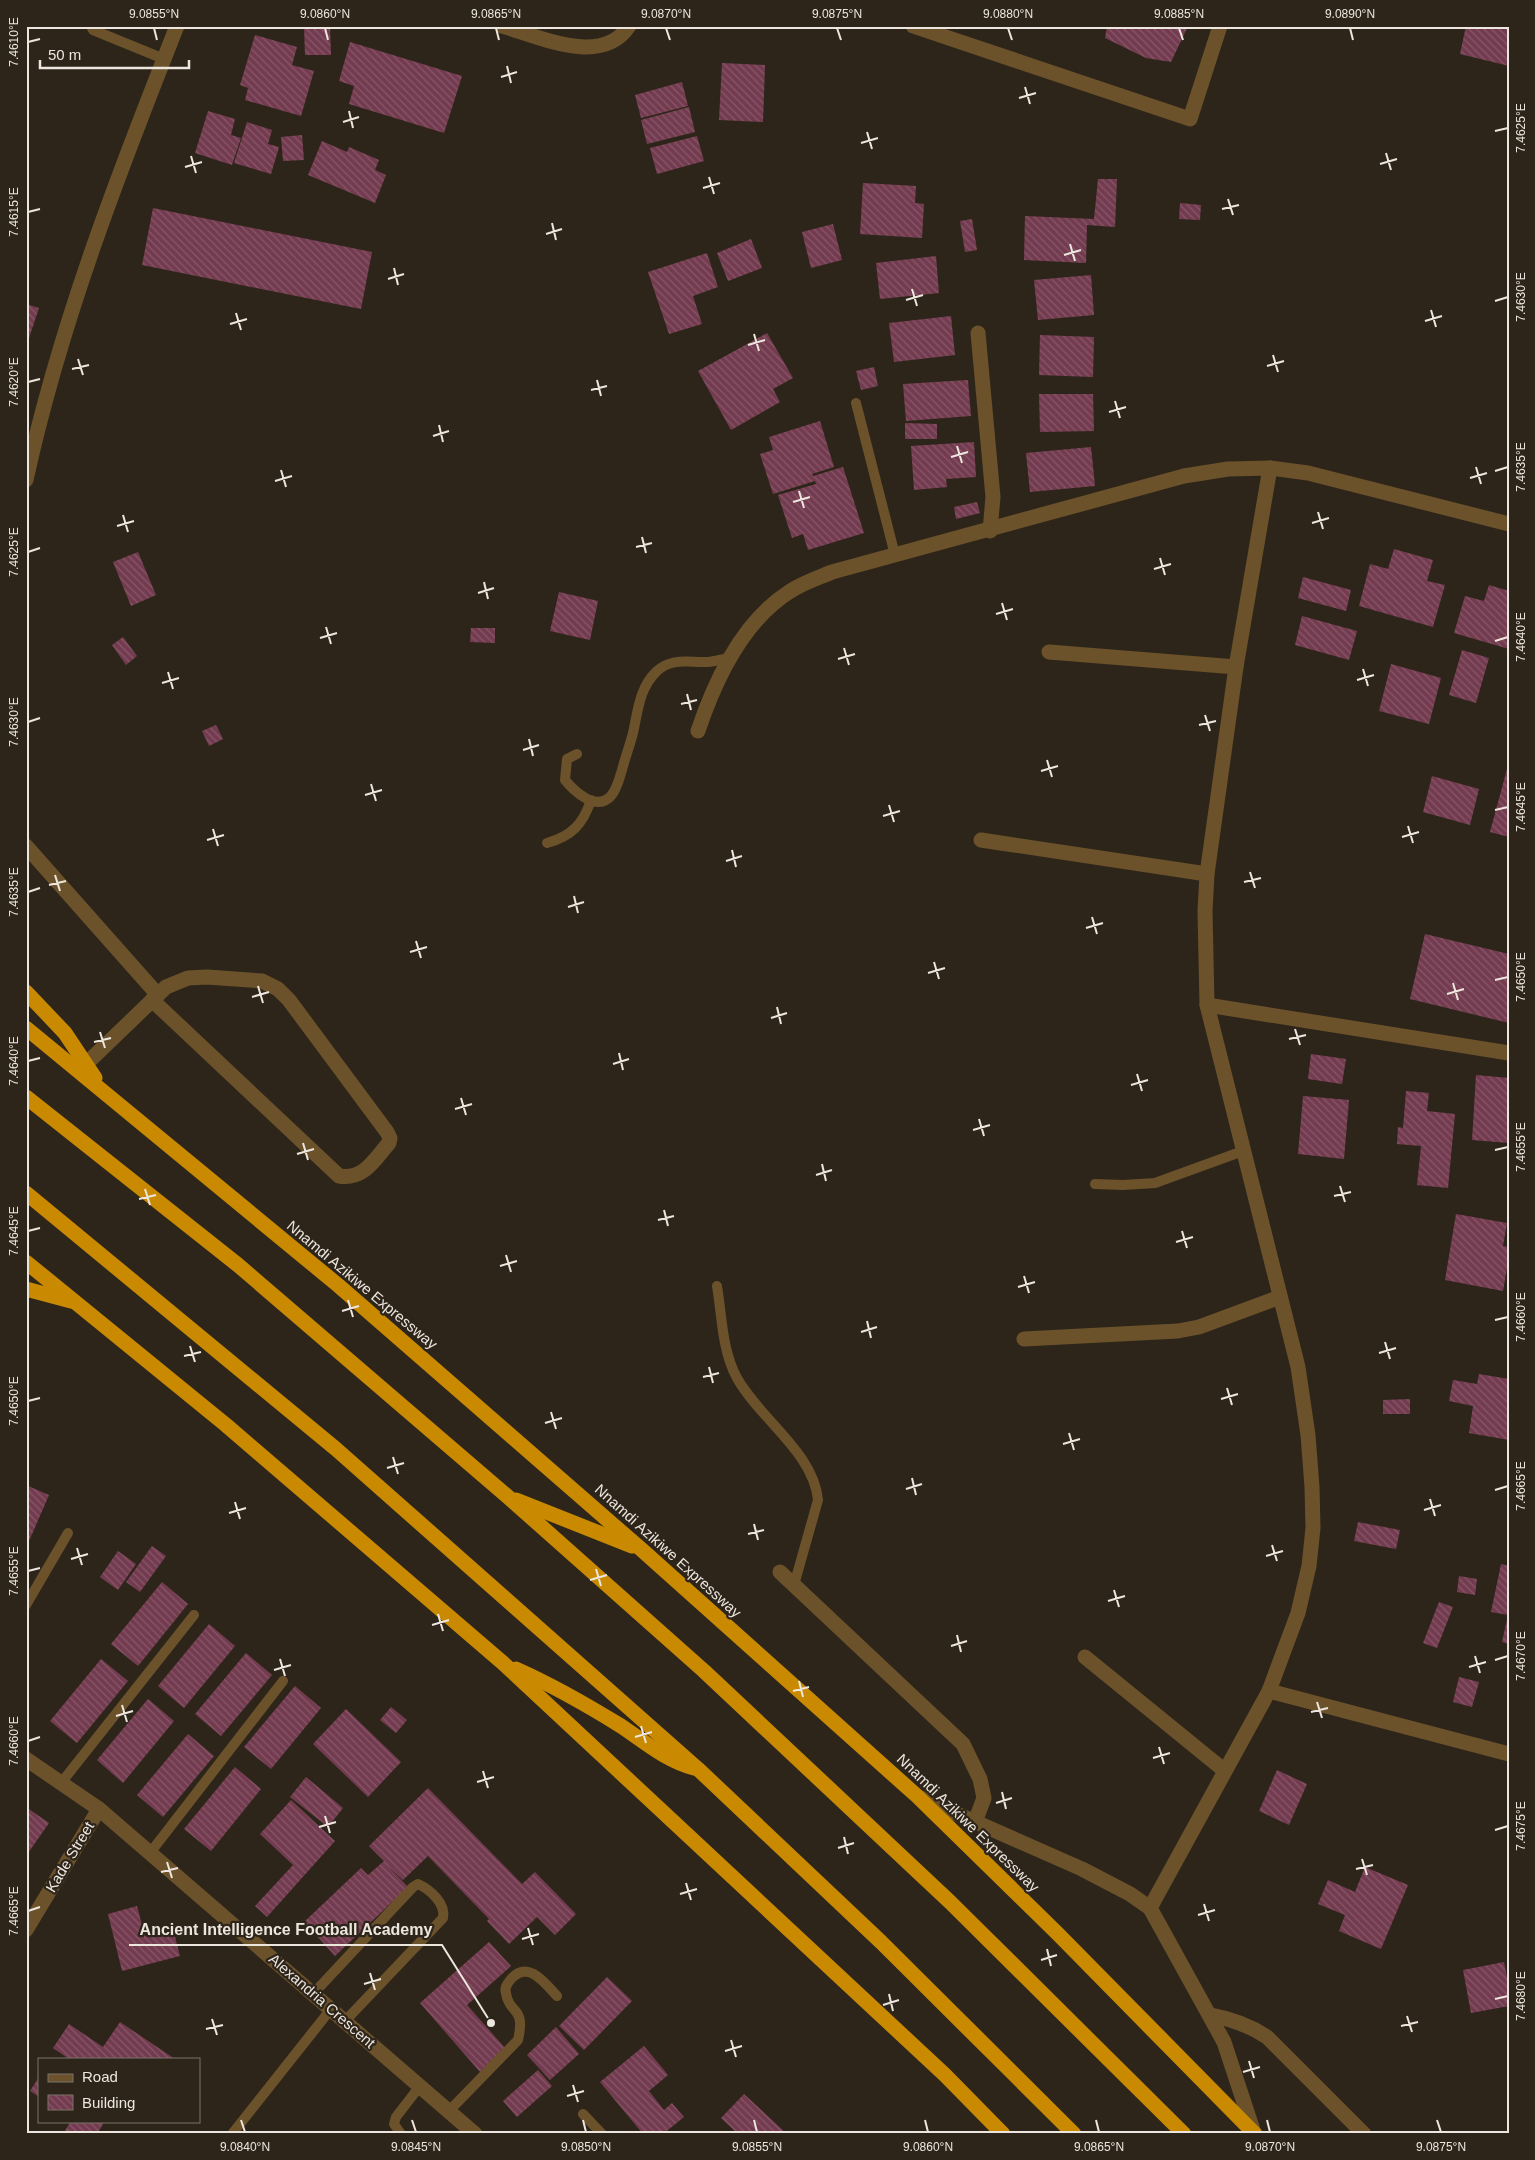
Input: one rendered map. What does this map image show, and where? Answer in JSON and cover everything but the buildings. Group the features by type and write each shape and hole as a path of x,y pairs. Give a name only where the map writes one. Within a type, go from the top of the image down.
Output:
{"highway":[{"path":"26,992 65,1033 101,1088"},
{"name":"Nnamdi Azikiwe Expressway","path":"26,1028 339,1286 642,1550 917,1796 1254,2133"},
{"path":"26,1097 238,1265 506,1496 704,1671 950,1902 1184,2134"},
{"path":"26,1193 336,1448 698,1769 882,1942 1074,2134"},
{"path":"26,1262 226,1425 503,1663 938,2068 1003,2134"},
{"path":"26,1289 76,1302"},
{"path":"506,1496 642,1550"},
{"path":"503,1663 548,1683 622,1727 677,1764 698,1769"}],"street":[{"path":"26,480 52,376 91,253 117,178 177,26"},
{"path":"502,26 581,48 595,48 611,44 622,36 629,26"},
{"path":"913,26 1190,119 1220,26"},
{"path":"978,333 993,497 990,531"},
{"path":"1150,1908 1269,1691 1298,1613 1309,1566 1313,1528 1312,1487 1298,1367 1207,1005 1205,911 1207,874 1236,667 1270,468"},
{"path":"698,731 706,707 731,658 758,617 791,590 832,572 990,531 1184,476 1228,469 1270,468 1308,473 1509,524"},
{"path":"1049,652 1236,667"},
{"path":"981,840 1207,874"},
{"path":"26,846 155,998 339,1176 351,1178 363,1172 389,1143 387,1132 289,1000 278,989 262,981 206,977 188,978 166,987 155,998 86,1064"},
{"path":"1207,1005 1509,1053"},
{"path":"1024,1339 1178,1331 1199,1328 1280,1297"},
{"path":"780,1572 962,1744 980,1780 984,1798 975,1822"},
{"path":"1085,1657 1225,1771"},
{"path":"1269,1691 1509,1754"},
{"name":"Alexandria Crescent","path":"26,1759 99,1809 475,2134"},
{"path":"917,1796 1082,1870 1130,1894 1150,1908 1210,2015 1236,2073 1254,2133"},
{"name":"Kade Street","path":"26,1930 99,1809"},
{"path":"1210,2015 1235,2020 1267,2037 1364,2134"}],"lane":[{"path":"91,26 93,30 164,59"},
{"path":"856,403 895,555"},
{"path":"577,754 567,759 565,780 576,793 591,800 600,801 609,798 617,786 640,699 647,682 668,664 684,661 708,662 731,658"},
{"path":"547,843 564,838 574,830 586,816 591,800"},
{"path":"1095,1184 1124,1185 1155,1182 1243,1151"},
{"path":"717,1286 728,1358 736,1376 745,1391 808,1467 816,1485 818,1500 794,1585"},
{"path":"26,1605 68,1533"},
{"path":"61,1783 194,1615"},
{"path":"150,1853 283,1681"},
{"path":"313,1994 413,1887 418,1884 425,1887 442,1905 445,1911 443,1918 345,2022"},
{"path":"449,2111 518,2040 521,2026 519,2014 507,1998 505,1991 507,1984 517,1972 535,1973 557,1996"},
{"path":"232,2134 331,2009"},
{"path":"401,2134 394,2124 396,2117 420,2086"},
{"path":"583,2114 602,2134"}],"place":[{"name":"Ancient Intelligence Football Academy","path":"491,2023"}]}
